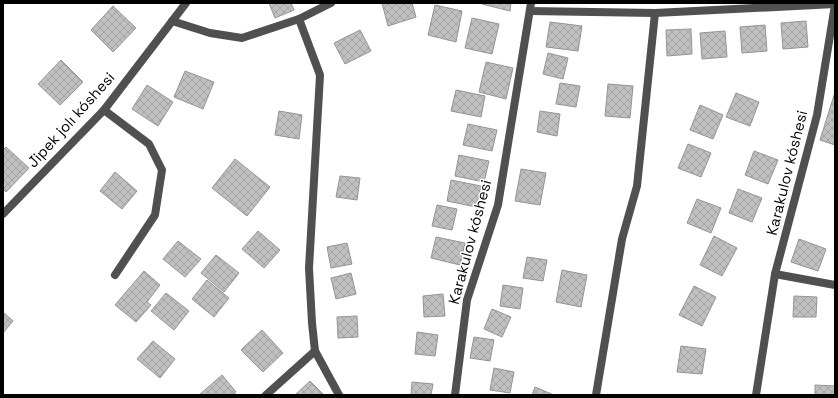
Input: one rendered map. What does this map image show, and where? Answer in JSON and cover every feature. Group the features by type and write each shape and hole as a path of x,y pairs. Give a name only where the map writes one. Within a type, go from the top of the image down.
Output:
{"street":[{"name":"Jipek jolı kóshesi","path":"3,214 104,110 186,3"},
{"path":"172,21 210,32 242,38 299,19 331,3"},
{"path":"530,7 655,13 835,4"},
{"name":"Karakulov kóshesi","path":"756,395 775,274 817,115 835,4"},
{"name":"Karakulov kóshesi","path":"455,395 467,300 498,205 530,7"},
{"path":"596,395 622,239 637,186 655,13"},
{"path":"299,19 320,75 309,268 312,323 315,351 339,395"},
{"path":"104,110 149,144 162,170 156,215 115,275"},
{"path":"775,274 835,285"},
{"path":"266,395 315,351"}],"building":[{"path":"269,3 291,3 294,10 275,18"},
{"path":"382,3 412,3 416,17 388,26"},
{"path":"511,3 510,11 482,4"},
{"path":"435,5 462,11 456,42 428,35"},
{"path":"113,6 136,28 113,52 91,30"},
{"path":"472,18 499,24 492,54 465,48"},
{"path":"806,21 808,47 783,49 781,23"},
{"path":"550,22 582,26 578,51 546,47"},
{"path":"765,25 767,51 742,53 740,27"},
{"path":"691,29 692,54 667,56 666,30"},
{"path":"360,30 371,51 345,64 334,43"},
{"path":"725,31 727,57 702,59 700,33"},
{"path":"548,53 568,58 563,79 543,74"},
{"path":"61,60 83,82 60,105 38,84"},
{"path":"486,62 513,68 506,99 479,92"},
{"path":"185,71 214,82 203,109 174,97"},
{"path":"560,83 580,86 576,107 556,104"},
{"path":"608,84 633,86 630,118 605,116"},
{"path":"147,85 173,102 158,126 132,109"},
{"path":"456,90 485,96 481,117 451,111"},
{"path":"835,92 835,145 820,140"},
{"path":"736,93 759,102 750,126 726,117"},
{"path":"700,105 723,115 713,139 690,130"},
{"path":"279,111 302,115 299,139 275,135"},
{"path":"540,111 560,114 557,136 537,132"},
{"path":"468,124 497,130 492,151 463,145"},
{"path":"688,144 711,153 701,177 678,168"},
{"path":"6,147 29,168 6,192 3,189 3,150"},
{"path":"754,151 778,160 768,184 745,175"},
{"path":"459,155 489,161 484,182 455,176"},
{"path":"235,159 270,187 247,216 212,188"},
{"path":"521,169 546,173 540,205 515,201"},
{"path":"115,172 137,191 122,209 100,191"},
{"path":"340,176 360,178 357,200 336,197"},
{"path":"451,180 481,186 476,207 447,201"},
{"path":"738,189 762,198 752,222 729,213"},
{"path":"697,199 721,208 711,233 687,223"},
{"path":"437,205 457,209 452,230 432,226"},
{"path":"258,231 280,250 264,268 242,249"},
{"path":"714,236 737,248 722,276 700,265"},
{"path":"436,237 465,243 460,265 431,258"},
{"path":"799,239 826,249 818,271 791,262"},
{"path":"178,241 201,259 185,277 163,259"},
{"path":"347,243 352,264 331,268 327,247"},
{"path":"216,255 239,273 224,292 201,273"},
{"path":"527,257 547,260 543,281 523,278"},
{"path":"562,270 587,275 581,307 556,302"},
{"path":"144,271 160,285 147,302 151,305 136,322 115,305"},
{"path":"351,273 356,294 336,299 331,278"},
{"path":"207,280 229,298 214,317 192,299"},
{"path":"503,285 523,288 520,309 500,306"},
{"path":"694,286 716,297 702,326 679,315"},
{"path":"166,293 189,311 174,330 151,311"},
{"path":"443,294 445,316 424,317 423,296"},
{"path":"794,296 817,297 816,317 793,317"},
{"path":"492,309 511,317 502,337 484,329"},
{"path":"3,312 13,321 3,333"},
{"path":"357,316 358,337 338,338 337,317"},
{"path":"262,330 283,353 263,372 241,350"},
{"path":"417,332 438,335 435,356 415,354"},
{"path":"474,337 494,340 490,361 470,358"},
{"path":"153,341 175,359 160,378 137,359"},
{"path":"681,346 706,349 702,374 677,372"},
{"path":"494,368 514,372 510,393 490,390"},
{"path":"222,375 236,392 233,395 199,395"},
{"path":"310,381 324,395 295,395"},
{"path":"412,382 433,384 431,395 411,395"},
{"path":"815,385 835,386 835,395 815,395"},
{"path":"535,387 554,395 532,395"}]}
